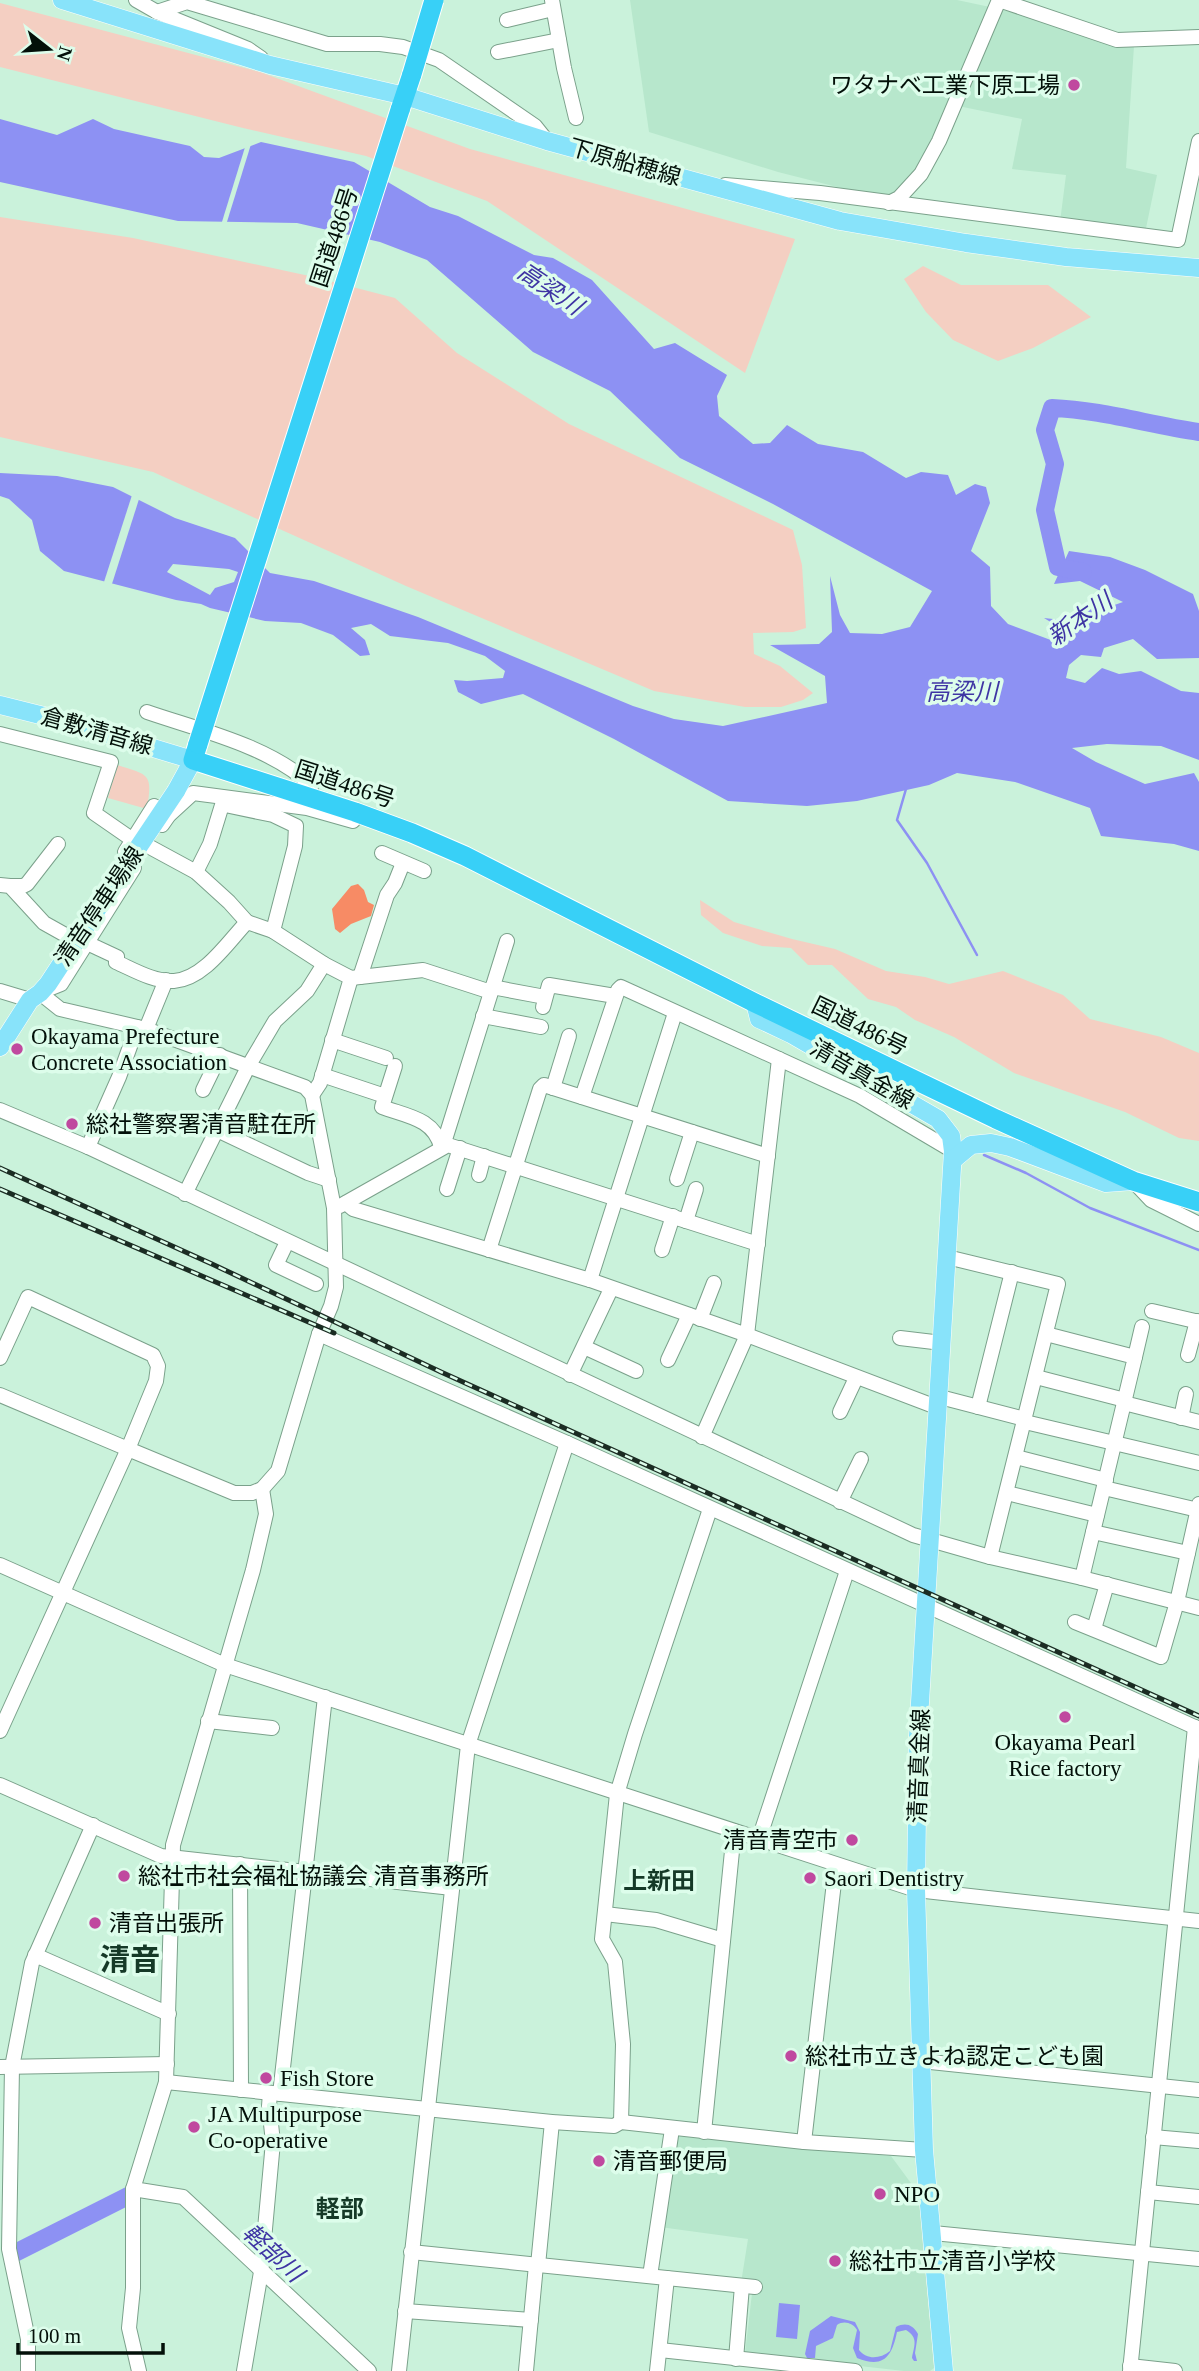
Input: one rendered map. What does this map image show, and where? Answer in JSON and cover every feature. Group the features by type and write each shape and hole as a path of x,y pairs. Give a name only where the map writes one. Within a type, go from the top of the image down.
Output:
{"highway":[{"name":"国道486号","path":"434,0 196,752 310,797 392,824 465,856 755,1003 996,1119 1133,1181 1199,1202"}],"main road":[{"name":"下原船穂線","path":"62,0 402,103 840,221 1066,257 1199,268"},
{"name":"倉敷清音線","path":"5,710 64,720 196,752"},
{"name":"清音停車場線","path":"0,1047 176,791 196,752"},
{"name":"清音真金線","path":"755,1003 759,1019 791,1034 938,1119 951,1136 953,1156 918,1736 916,1891 924,2150 944,2371"},
{"path":"938,1119 983,1143"},
{"path":"953,1156 971,1145 983,1143 1010,1147 1106,1183 1133,1181"}],"street":[{"path":"136,0 157,12 248,49 270,65"},
{"path":"426,55 442,0"},
{"path":"889,203 899,198 921,174 939,141 999,0 1118,40 1199,37"},
{"path":"157,12 187,2 199,2 327,44 393,45 426,55 439,60 536,126 547,141"},
{"path":"507,20 552,4 576,118"},
{"path":"498,52 559,40"},
{"path":"713,187 729,184 1178,240 1199,142"},
{"path":"147,712 253,749 299,774 311,785 310,797"},
{"path":"0,734 111,762 94,813 133,840"},
{"path":"35,997 61,984 169,816 193,793 273,815 296,826 295,846 273,931"},
{"path":"223,801 307,808 374,826 392,824"},
{"path":"196,872 210,844 223,801"},
{"path":"35,997 43,977 154,806 169,816"},
{"path":"5,885 27,884 58,844"},
{"path":"149,846 196,872 247,922 273,931 324,964 356,977 423,970 544,1002 549,985 615,996"},
{"path":"382,853 424,871"},
{"path":"0,1395 234,1493 251,1493 261,1489 278,1471 336,1287 340,1206 329,1180 312,1094 322,1075 332,1040 381,912 403,863"},
{"path":"5,885 44,923 69,937"},
{"path":"87,943 117,957 116,962 146,976 180,980 197,972 247,922"},
{"path":"442,1147 506,941"},
{"path":"185,1194 249,1065 275,1021 307,991 324,964"},
{"path":"88,1147 166,980"},
{"path":"582,1097 615,996 621,987 860,1096 953,1156"},
{"path":"0,991 35,997 60,1009 142,1028 302,1084 312,1094"},
{"path":"590,1280 675,1013"},
{"path":"483,1016 541,1027"},
{"path":"553,1088 569,1036"},
{"path":"332,1040 390,1062 382,1107 425,1121 442,1147"},
{"path":"203,1090 220,1055"},
{"path":"702,1437 747,1335 779,1059"},
{"path":"322,1075 385,1096"},
{"path":"489,1250 540,1089 544,1085 768,1156"},
{"path":"0,1110 88,1147 913,1535 990,1557 1199,1608"},
{"path":"217,1130 329,1180"},
{"path":"677,1179 692,1132"},
{"path":"340,1206 442,1147 460,1148 758,1244"},
{"path":"447,1189 460,1148"},
{"path":"478,1175 484,1156"},
{"path":"1133,1181 1151,1200"},
{"path":"1106,1183 1151,1200 1199,1224"},
{"path":"662,1250 696,1189"},
{"path":"340,1206 590,1280 747,1335 856,1378 939,1402 978,1407 1114,1445 1199,1463"},
{"path":"287,1242 276,1265 316,1284"},
{"path":"947,1257 1058,1284 990,1557"},
{"path":"978,1407 1012,1272"},
{"path":"668,1360 714,1283"},
{"path":"570,1375 611,1289"},
{"path":"0,1358 27,1297 153,1355 158,1366 156,1381 128,1449 0,1731"},
{"path":"1152,1311 1198,1322 1188,1355"},
{"path":"1082,1578 1142,1327"},
{"path":"1046,1334 1135,1357"},
{"path":"319,1335 567,1443 1197,1728 1130,2369 1175,2371"},
{"path":"900,1338 942,1343"},
{"path":"584,1347 636,1371"},
{"path":"1035,1377 1199,1422"},
{"path":"841,1412 856,1378"},
{"path":"1181,1418 1186,1395"},
{"path":"399,2371 468,1745 567,1443"},
{"path":"1016,1457 1105,1484 1198,1507 1177,1602 1161,1657 1075,1622"},
{"path":"840,1502 861,1459"},
{"path":"139,2371 128,2328 133,2288 133,2189 166,2082 171,1857 253,1570 267,1509 261,1489"},
{"path":"1007,1493 1097,1516"},
{"path":"621,2122 622,2032 615,1962 602,1939 617,1794 710,1509"},
{"path":"1093,1532 1188,1553"},
{"path":"0,1565 225,1665 916,1891 1199,1921"},
{"path":"759,1839 847,1571"},
{"path":"1094,1629 1107,1584"},
{"path":"244,2371 260,2273 273,2142 269,2106 275,2094 305,1872 324,1697"},
{"path":"208,1721 272,1728"},
{"path":"0,1785 161,1856 452,1888"},
{"path":"28,2371 28,2339 9,2249 6,2067 35,1955 93,1825"},
{"path":"704,2132 734,1831"},
{"path":"240,1864 241,2090"},
{"path":"804,2142 836,1865"},
{"path":"605,1913 656,1920 723,1940"},
{"path":"35,1955 169,2014"},
{"path":"921,2061 1199,2090"},
{"path":"6,2067 167,2064"},
{"path":"166,2082 552,2122 614,2126 621,2122 804,2142 924,2150"},
{"path":"526,2371 552,2122"},
{"path":"650,2276 672,2129"},
{"path":"1153,2137 1199,2141"},
{"path":"133,2189 183,2197 260,2273 369,2371"},
{"path":"1148,2192 1199,2197"},
{"path":"933,2234 1199,2259"},
{"path":"411,2252 748,2286 736,2359"},
{"path":"657,2371 667,2278"},
{"path":"405,2311 531,2319"},
{"path":"660,2350 803,2369 855,2371"}],"shaded area":[{"path":"630,0 957,0 990,7 924,163 893,196 849,190 778,172 649,132"},
{"path":"0,3 260,72 470,149 795,239 745,373 487,201 366,156 0,67"},
{"path":"1000,9 1134,46 1126,168 1157,175 1145,233 1060,222 1066,175 1012,169 1022,119 958,106"},
{"path":"0,217 133,238 314,277 395,298 457,353 569,424 793,530 802,565 806,628 793,632 753,633 754,654 780,666 813,693 803,700 781,707 745,707 654,691 406,586 153,472 0,437"},
{"path":"923,266 961,285 1048,285 1091,317 1033,348 998,361 953,340 926,312 904,279"},
{"path":"117,765 146,777 149,782 147,809 108,798"},
{"path":"358,884 364,890 368,902 374,905 371,916 351,924 340,933 335,929 332,909 351,886"},
{"path":"700,900 734,922 835,949 886,971 949,984 1003,971 1063,995 1090,1019 1161,1037 1199,1053 1199,1141 1179,1138 1125,1112 1014,1073 954,1037 915,1020 896,1007 868,999 832,965 808,965 791,948 762,946 723,933 701,915"},
{"name":"総社市立清音小学校","path":"676,2136 891,2156 919,2194 934,2368 930,2371 904,2371 745,2353 753,2285 741,2283 748,2239 660,2227"}],"water":[{"name":"高梁川","path":"0,119 57,135 93,119 114,129 190,146 204,157 219,158 261,142 354,162 430,207 458,216 534,255 553,258 592,280 654,349 675,343 727,375 717,396 719,416 753,444 770,443 787,425 818,444 863,452 906,478 921,472 948,475 956,495 975,484 986,487 990,503 971,551 990,567 991,606 1008,624 1056,642 1062,629 1044,618 1089,623 1085,608 1100,610 1123,602 1080,581 1054,584 1069,551 1110,557 1145,570 1193,594 1199,611 1199,658 1157,659 1133,639 1104,648 1101,657 1081,655 1069,665 1066,678 1085,683 1102,668 1119,674 1141,671 1181,691 1199,693 1199,760 1161,746 1107,744 1072,748 1145,784 1194,773 1199,782 1199,851 1174,844 1101,836 1090,808 1015,782 957,773 929,785 857,801 807,806 728,801 614,739 523,694 481,704 458,692 454,680 503,678 505,671 485,656 448,643 390,636 371,624 351,628 365,640 370,655 360,656 333,635 301,623 265,621 64,571 40,551 32,520 9,499 0,496 0,473 57,476 113,487 175,518 235,538 270,573 314,581 418,617 633,706 674,719 723,726 827,703 825,676 770,645 819,644 832,632 830,576 840,615 850,633 882,634 910,627 932,591 773,504 680,458 610,391 533,352 427,260 380,242 297,223 178,221 0,182","holes":["173,564 238,572 234,582 215,588 210,595 167,572"]},
{"path":"779,2303 800,2305 797,2339 776,2337"},
{"path":"831,2316 855,2322 860,2332 859,2350 870,2357 882,2356 890,2351 896,2327 906,2325 914,2328 918,2334 915,2353 917,2361 912,2358 913,2336 906,2330 897,2332 889,2354 880,2361 857,2358 853,2348 857,2330 848,2323 837,2325 833,2338 816,2346 815,2358 807,2358 805,2354 810,2331"}],"pier":[{"path":"252,141 226,225 221,225 246,144"},
{"path":"133,492 140,496 111,587 103,585"}],"waterway":[{"name":"新本川","path":"1083,572 1058,567 1045,510 1055,464 1045,430 1052,408 1199,432"},
{"path":"906,789 897,820 927,863 977,955"},
{"path":"984,1155 1026,1173 1090,1208 1199,1250"},
{"name":"軽部川","path":"15,2253 130,2195"}],"railway":[{"path":"0,1168 441,1372 1199,1716"},
{"path":"0,1189 334,1333"}],"place":[{"name":"ワタナベ工業下原工場","path":"1074,85"},
{"name":"Okayama Prefecture Concrete Association","path":"17,1049"},
{"name":"総社警察署清音駐在所","path":"72,1124"},
{"name":"Okayama Pearl Rice factory","path":"1065,1717"},
{"name":"清音青空市","path":"852,1840"},
{"name":"総社市社会福祉協議会 清音事務所","path":"124,1876"},
{"name":"Saori Dentistry","path":"810,1878"},
{"name":"清音出張所","path":"95,1923"},
{"name":"総社市立きよね認定こども園","path":"791,2056"},
{"name":"Fish Store","path":"266,2078"},
{"name":"JA Multipurpose Co-operative","path":"194,2127"},
{"name":"清音郵便局","path":"599,2161"},
{"name":"NPO","path":"880,2194"},
{"name":"総社市立清音小学校","path":"835,2261"}],"district":[{"name":"上新田","path":"659,1881"},
{"name":"清音","path":"130,1960"},
{"name":"軽部","path":"340,2209"}]}
